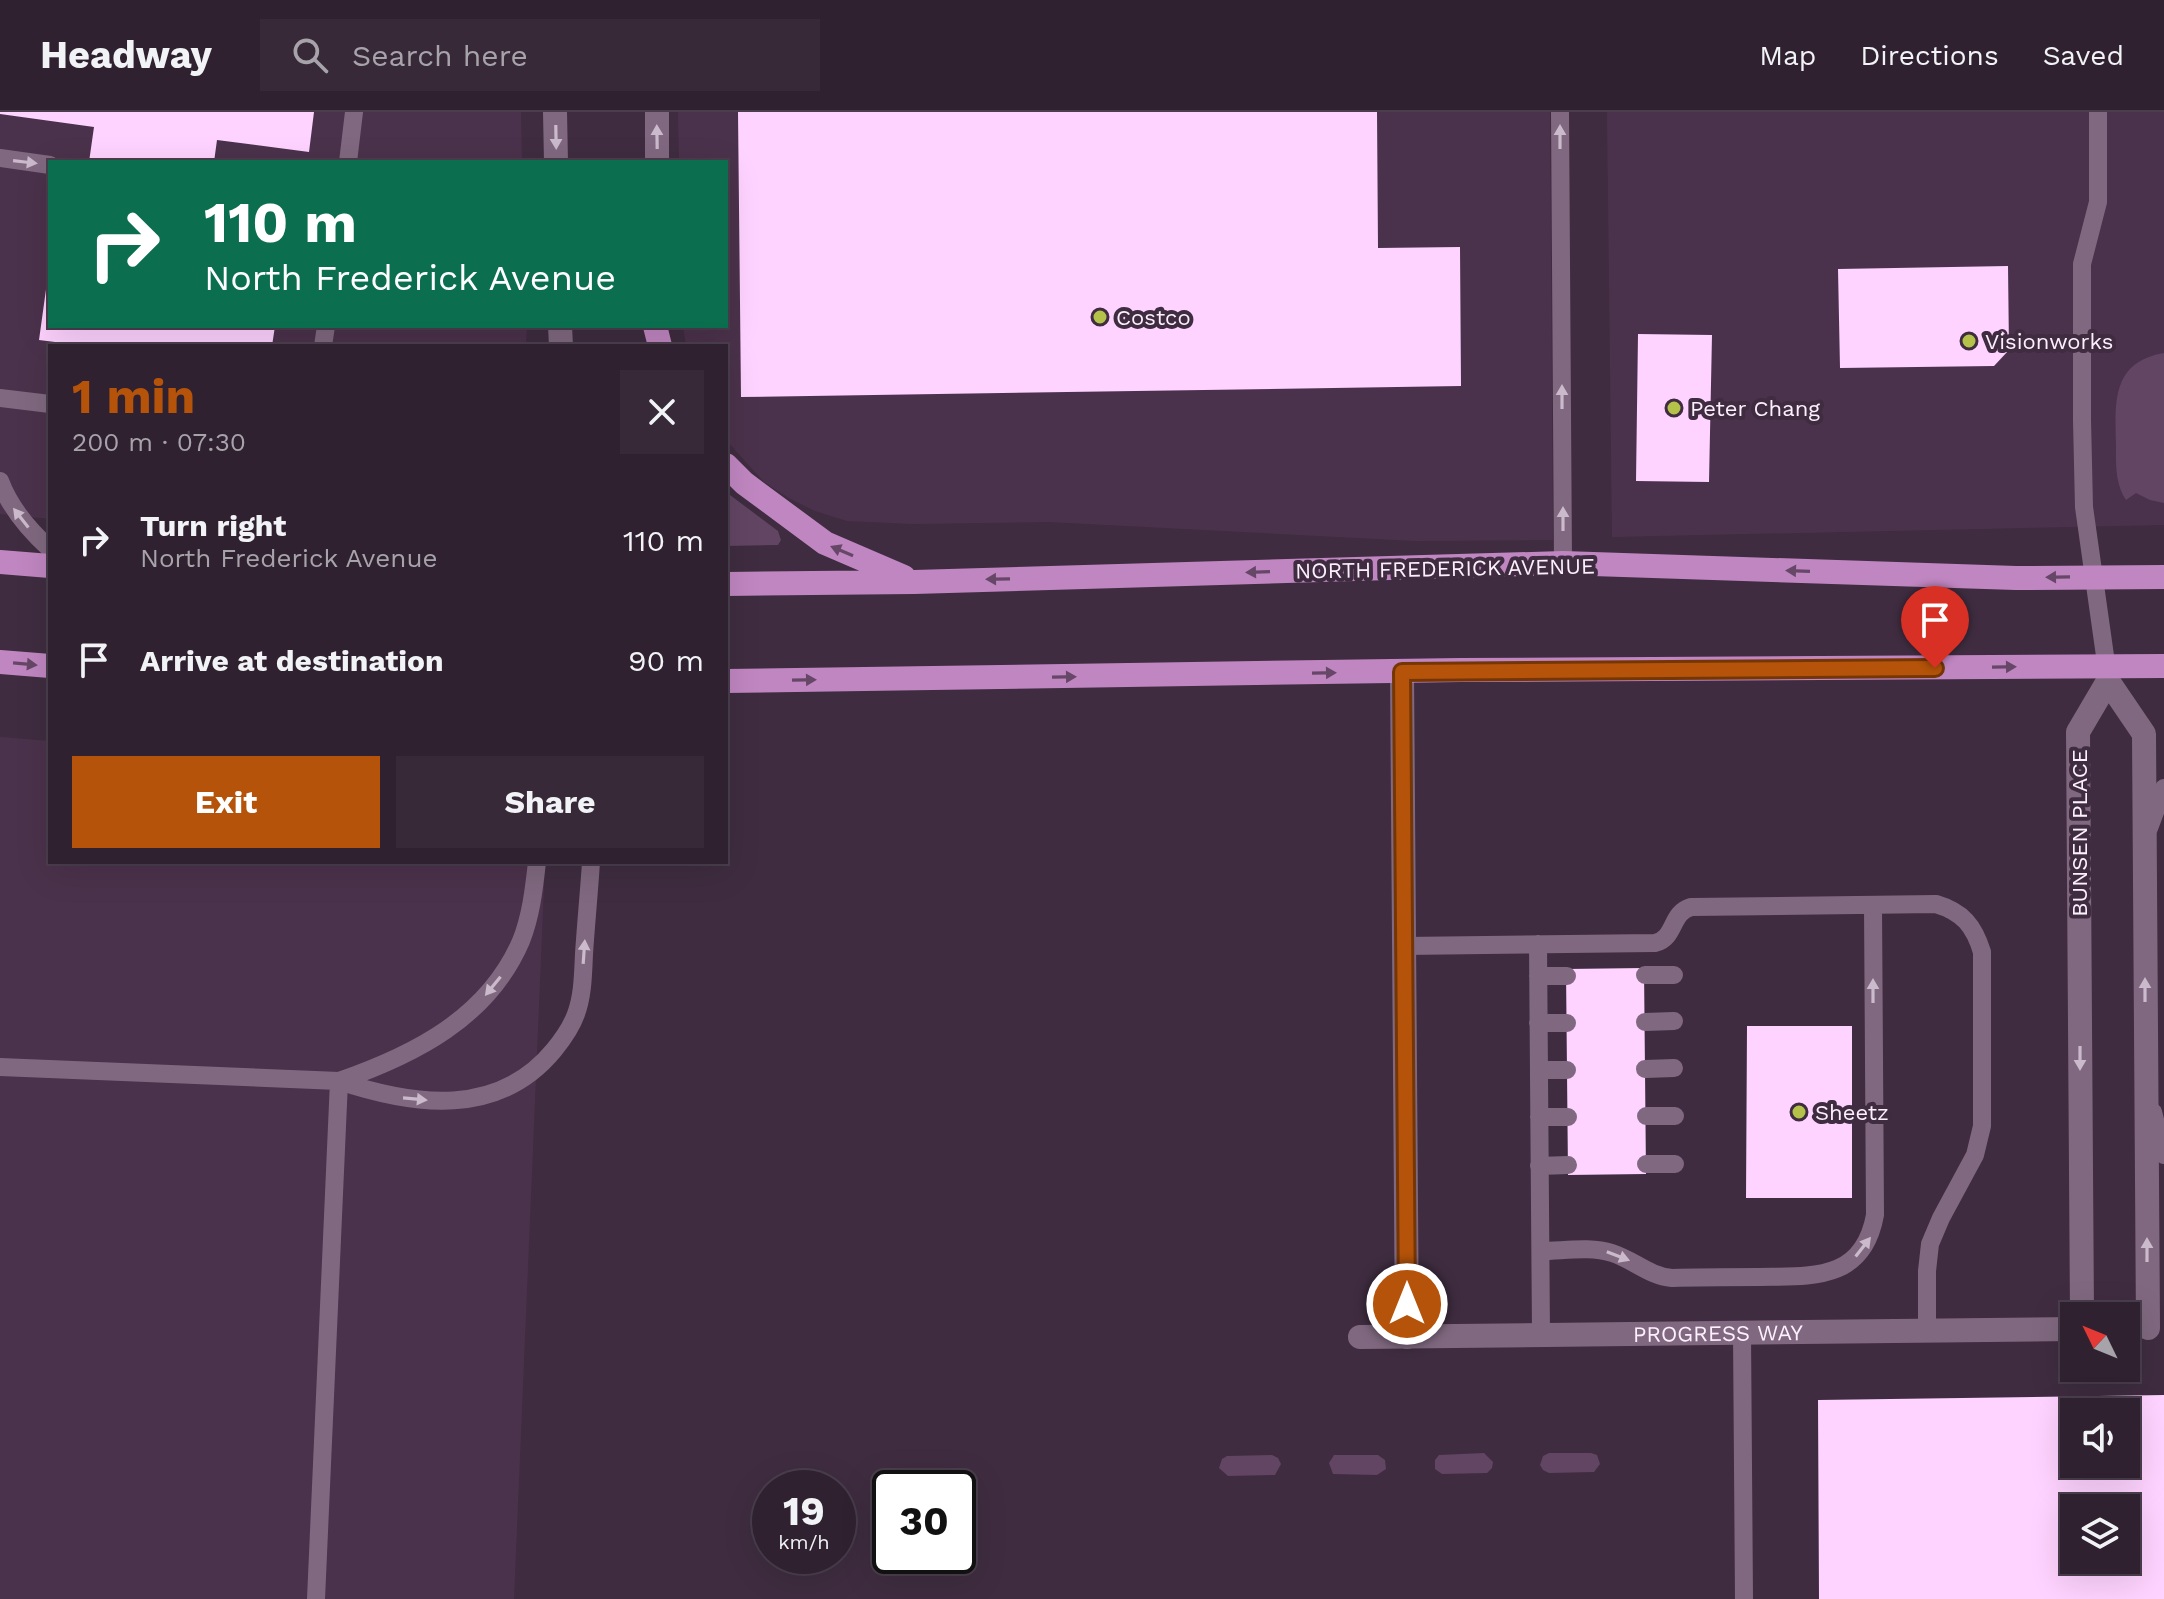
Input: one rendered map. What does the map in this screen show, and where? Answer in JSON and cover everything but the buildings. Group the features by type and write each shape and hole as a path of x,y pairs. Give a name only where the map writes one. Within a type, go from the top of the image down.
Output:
{"main road":[{"path":"728,467 744,483 825,543 914,582"},
{"path":"0,562 48,566"},
{"name":"NORTH FREDERICK AVENUE","path":"728,584 914,582 1563,563 2016,578 2164,577"},
{"path":"0,662 48,666"},
{"path":"728,682 1402,672 2108,674 2164,666"}],"street":[{"path":"555,112 556,160"},
{"path":"657,112 657,160"},
{"path":"1402,672 1407,1337"},
{"path":"2108,674 2144,734 2146,1328"},
{"name":"BUNSEN PLACE","path":"2082,1302 2078,732 2108,674"},
{"name":"PROGRESS WAY","path":"1360,1337 2060,1329"}],"lane":[{"path":"348,160 354,112"},
{"path":"1560,112 1563,563"},
{"path":"2098,112 2098,202 2083,254 2081,274 2084,507 2108,674"},
{"path":"0,158 48,165"},
{"path":"0,398 48,404"},
{"path":"0,481 12,506 48,547"},
{"path":"2144,842 2164,788"},
{"path":"339,1081 410,1053 447,1031 476,1007 501,977 521,941 533,901 537,864"},
{"path":"0,1067 339,1081 377,1094 412,1099 487,1096 527,1078 564,1038 576,1013 582,988 592,866"},
{"path":"1404,946 1661,941 1671,931 1679,913 1691,907 1936,904 1953,909 1967,920 1977,935 1982,952 1982,1126 1975,1155 1930,1244 1927,1331"},
{"path":"1541,1251 1608,1252 1652,1274 1672,1278 1814,1276 1837,1270 1858,1256 1871,1237 1875,1215 1873,905"},
{"path":"1538,944 1541,1335"},
{"path":"1645,975 1674,975"},
{"path":"1538,976 1567,976"},
{"path":"1645,1022 1674,1021"},
{"path":"1538,1023 1567,1023"},
{"path":"1645,1069 1674,1068"},
{"path":"1539,1070 1567,1070"},
{"path":"316,1599 339,1081"},
{"path":"2146,1086 2164,1155"},
{"path":"1646,1116 1675,1116"},
{"path":"1539,1117 1568,1117"},
{"path":"1646,1164 1675,1164"},
{"path":"1539,1166 1568,1165"},
{"path":"1742,1333 1744,1599"}],"shaded area":[{"path":"0,112 521,112 522,160 48,160 48,328 527,328 526,344 48,344 48,519 0,514"},
{"path":"678,112 1550,112 1553,540 1415,541 1049,522 913,524 847,521 815,511 764,482 728,442 728,344 686,344 683,328 728,328 728,160 679,160"},
{"path":"1607,112 2164,112 2164,525 1612,537"},
{"path":"2164,353 2164,503 2136,493 2126,500 2116,467 2116,415 2120,387 2134,365"},
{"path":"728,494 778,531 781,540 778,545 728,546"},
{"path":"0,737 48,741 48,864 545,864 514,1599 0,1599"},
{"path":"1484,1453 1493,1462 1487,1473 1442,1474 1435,1469 1435,1460 1439,1455"},
{"path":"1549,1453 1591,1453 1597,1455 1600,1464 1594,1472 1549,1473 1540,1465 1543,1456"},
{"path":"1272,1455 1281,1464 1275,1475 1228,1476 1219,1468 1222,1459 1227,1456"},
{"path":"1334,1455 1378,1455 1385,1460 1386,1469 1377,1475 1333,1474 1329,1463"}],"place":[{"name":"Costco","path":"1100,317"},
{"name":"Visionworks","path":"1969,341"},
{"name":"Peter Chang","path":"1674,408"},
{"name":"Sheetz","path":"1799,1112"}],"route":[{"path":"1407,1304 1402,672 1935,668"}]}
